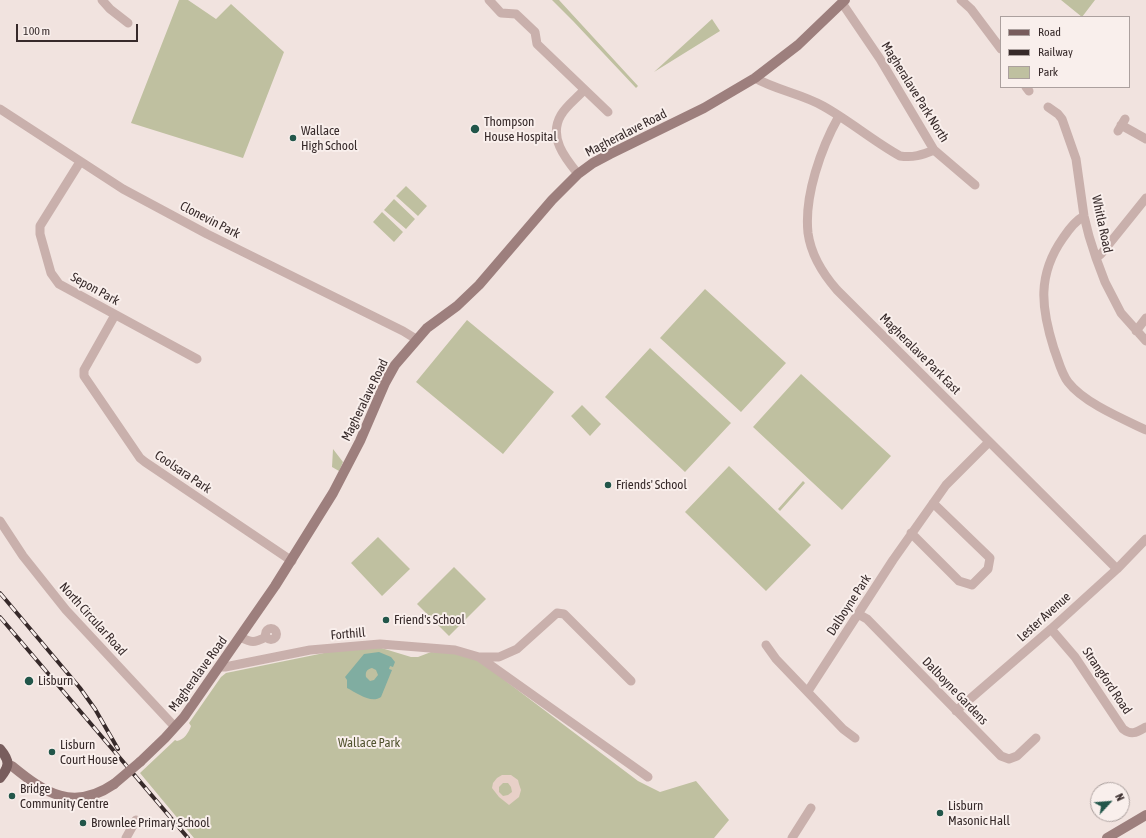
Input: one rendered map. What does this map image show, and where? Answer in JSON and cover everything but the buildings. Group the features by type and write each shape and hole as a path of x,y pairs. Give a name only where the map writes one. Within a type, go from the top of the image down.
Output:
{"main road":[{"path":"0,749 6,756 8,765 7,769 0,778"}],"street":[{"path":"102,0 110,9 128,23"},
{"path":"488,0 501,13 516,14 535,32 537,44 608,112"},
{"path":"961,0 975,14 1000,48"},
{"name":"Magheralave Road","path":"8,765 12,766 44,790 62,797 84,797 104,790 114,784 140,762 175,727 220,667 292,560 333,494 360,441 391,371 427,327 457,306 479,285 552,200 578,174 593,163 704,108 755,78 798,45 843,2"},
{"name":"Magheralave Park North","path":"843,2 880,59 934,150 975,185"},
{"path":"755,78 814,101 840,116 900,156 908,158 934,150"},
{"path":"578,174 562,151 556,138 556,128 561,115 584,90"},
{"name":"Whitla Road","path":"1048,107 1062,119 1076,159 1084,216 1089,236 1105,282 1121,313 1146,341"},
{"name":"Clonevin Park","path":"0,109 122,189 207,234 404,331 416,339"},
{"name":"Magheralave Park East","path":"840,116 828,140 816,172 808,217 808,234 812,249 825,276 837,290 1117,569"},
{"path":"1121,125 1146,139"},
{"name":"Sepon Park","path":"80,162 40,226 40,234 51,273 59,284 197,359"},
{"path":"1096,258 1146,198"},
{"path":"1084,216 1070,227 1048,267 1044,286 1045,318 1048,329 1063,373 1073,388 1090,401 1122,419 1146,430"},
{"name":"Coolsara Park","path":"115,315 84,370 84,376 140,458 190,493 292,560"},
{"path":"1136,331 1146,318"},
{"name":"Dalboyne Park","path":"808,691 911,533 946,485 989,442"},
{"path":"911,533 959,581 972,585 988,569 990,558 933,503"},
{"name":"North Circular Road","path":"0,521 23,556 66,610 175,727"},
{"name":"Lester Avenue","path":"956,711 1051,629 1117,569 1146,540"},
{"name":"Forthill","path":"220,667 310,650 380,644 455,650 479,657 499,657 517,649 557,613 564,614 631,681"},
{"name":"Dalboyne Gardens","path":"858,614 867,619 1001,756 1009,759 1017,756 1036,738"},
{"name":"Strangford Road","path":"1051,629 1075,656 1123,729 1127,732 1135,733 1146,727"},
{"path":"240,637 251,642 255,642 266,637"},
{"path":"766,645 776,659 843,729 855,738"},
{"name":"Forthill","path":"479,657 617,757 648,777"},
{"path":"792,838 811,808"},
{"path":"1107,838 1146,815"},
{"path":"126,838 136,820"}],"green space":[{"path":"179,0 188,0 216,19 231,4 284,52 243,158 131,123"},
{"path":"552,0 559,0 638,86 636,88 573,21"},
{"path":"1061,0 1095,0 1083,16"},
{"path":"712,19 720,31 654,72"},
{"path":"406,186 427,206 418,216 396,196"},
{"path":"394,199 415,219 406,229 384,210"},
{"path":"382,212 403,232 394,242 373,222"},
{"path":"705,289 786,363 741,412 660,338"},
{"path":"467,320 554,392 503,454 416,382"},
{"path":"650,348 731,423 685,472 605,397"},
{"path":"801,374 891,456 842,510 753,427"},
{"path":"582,405 601,424 590,436 571,416"},
{"path":"333,449 343,462 339,471 332,467"},
{"path":"729,466 811,545 766,591 685,512"},
{"path":"803,481 805,483 780,511 778,509"},
{"path":"378,537 410,569 382,596 351,563"},
{"path":"454,567 486,599 449,636 417,604"},
{"name":"Wallace Park","path":"378,647 411,657 418,657 431,652 454,653 478,660 638,781 660,792 696,781 729,820 714,838 194,838 140,773 175,740 180,740 186,735 191,726 189,723 221,677 226,673 329,652"}],"shaded area":[{"path":"502,775 511,775 518,780 521,790 519,797 509,805 499,797 492,788 493,783","holes":["503,783 508,783 512,792 503,796 499,792 499,787"]}],"water":[{"path":"379,652 391,657 395,662 393,667 390,666 389,669 392,670 381,697 377,699 368,699 347,688 347,680 345,677 364,654","holes":["372,668 376,670 378,675 374,680 370,681 366,677 367,671"]}],"railway":[{"path":"0,593 80,688 95,709 118,749"},
{"path":"0,617 188,838"}],"place":[{"name":"Thompson House Hospital","path":"475,129"},
{"name":"Wallace High School","path":"293,138"},
{"name":"Friends' School","path":"608,485"},
{"name":"Friend's School","path":"386,620"},
{"name":"Lisburn","path":"29,681"},
{"name":"Lisburn Court House","path":"52,752"},
{"name":"Bridge Community Centre","path":"12,796"},
{"name":"Lisburn Masonic Hall","path":"940,813"},
{"name":"Brownlee Primary School","path":"83,823"}]}
